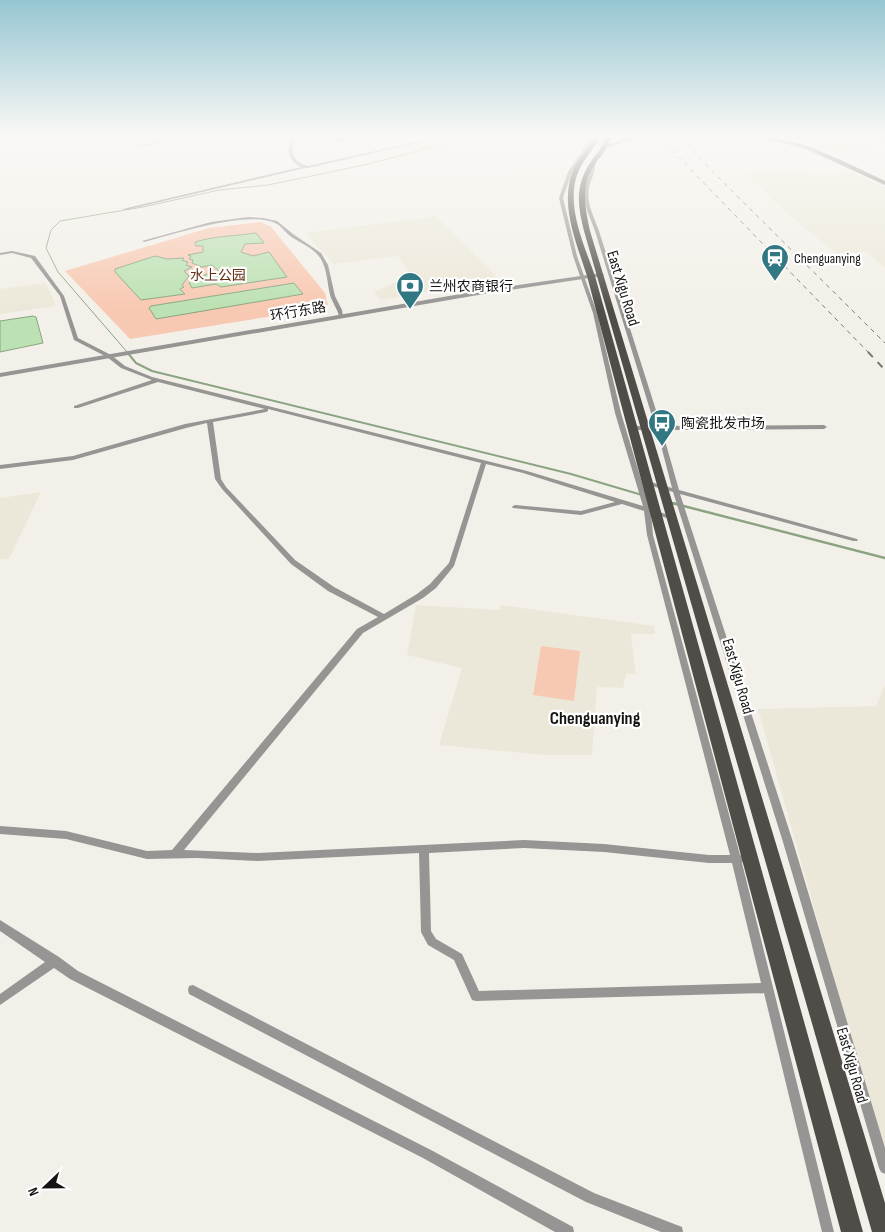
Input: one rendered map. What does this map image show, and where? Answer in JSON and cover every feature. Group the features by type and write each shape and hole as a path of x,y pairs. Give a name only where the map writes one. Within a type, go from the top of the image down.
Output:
{"main road":[{"name":"East Xigu Road","path":"571,194 586,276 616,370 645,486 662,511 883,1232"},
{"name":"East Xigu Road","path":"579,194 646,428 670,491 662,511 743,859 852,1232"},
{"path":"616,370 629,370"}],"street":[{"path":"125,209 187,194"},
{"path":"586,194 586,199 658,428 670,491"},
{"path":"144,241 224,222 261,219 275,222 291,236 319,251 326,260 333,298 340,306 341,316"},
{"path":"0,254 12,252 33,257 62,296 76,339 112,356 123,367 157,380 525,472 622,502 662,511 788,842 885,1168"},
{"path":"601,275 611,275"},
{"name":"环行东路","path":"0,375 341,316 601,275"},
{"path":"586,276 618,413 645,486 855,540"},
{"path":"76,407 157,380"},
{"path":"0,467 73,458 184,426 266,410"},
{"path":"210,422 218,479 224,488 293,562 330,589 384,617"},
{"path":"632,428 824,427"},
{"path":"175,854 360,631 433,586 452,564 484,462"},
{"path":"515,507 581,512 622,502"},
{"path":"0,830 66,835 147,855 175,854 258,857 524,844 743,859 768,988 828,1232"},
{"path":"424,849 426,932 432,942 458,957 476,996 768,988"},
{"path":"0,925 74,975 428,1154 568,1232"},
{"path":"0,1000 55,961"},
{"path":"193,990 590,1198 677,1232"}],"shaded area":[{"path":"767,194 885,194 885,268 866,252 836,253 790,216"},
{"path":"436,216 490,269 503,286 471,292 464,285 381,300 374,292 411,276 398,256 334,264 305,233"},
{"path":"256,233 264,243 245,244 241,252 253,256 269,252 287,277 221,287 216,284 192,288 189,283 194,278 219,271 212,265 202,267 192,263 193,260 189,259 191,256 188,255 203,252 203,246 196,246 195,242 218,237"},
{"path":"155,256 167,259 184,258 182,260 188,262 186,265 192,267 184,271 189,276 182,285 184,287 180,289 185,294 141,300 115,272 115,269"},
{"path":"46,283 56,306 0,314 0,289"},
{"path":"294,283 303,294 156,319 149,308 151,306"},
{"path":"36,317 43,343 0,352 0,321"},
{"path":"41,492 9,559 0,559 0,498"},
{"path":"416,605 501,610 500,605 654,626 655,634 631,634 636,674 626,674 623,688 597,687 592,755 546,755 439,745 462,668 407,655"},
{"path":"885,685 885,1160 758,709 876,706"}],"green space":[{"name":"水上公园","path":"261,222 271,227 325,293 328,307 130,339 65,271 209,228"},
{"path":"541,646 580,651 574,701 533,695"}],"waterway":[{"path":"128,353 58,272 46,248 51,230 60,221 143,207 199,194"},
{"path":"127,352 136,363 152,371 571,474 642,495"},
{"path":"674,503 885,558"}],"railway":[{"path":"715,194 869,353"},
{"path":"736,194 885,343"},
{"path":"868,352 885,370"}],"place":[{"name":"Chenguanying","path":"775,282"},
{"name":"兰州农商银行","path":"410,310"},
{"name":"陶瓷批发市场","path":"662,447"}],"district":[{"name":"Chenguanying","path":"595,718"}]}
